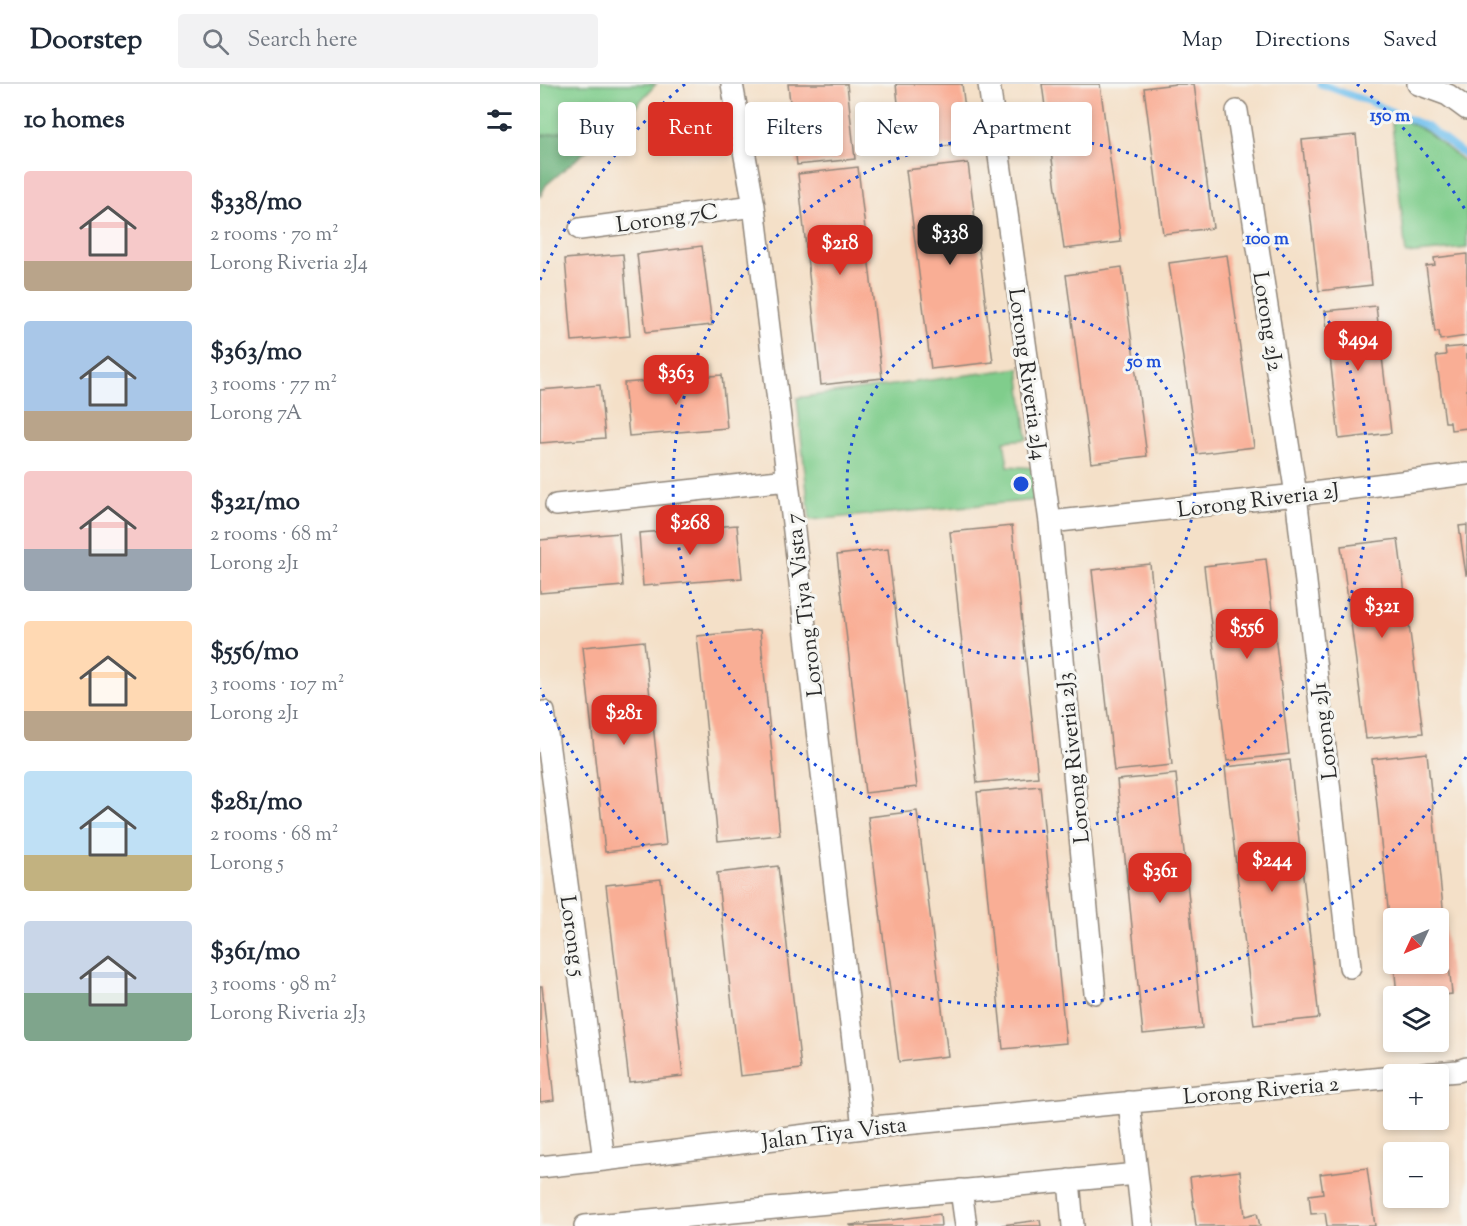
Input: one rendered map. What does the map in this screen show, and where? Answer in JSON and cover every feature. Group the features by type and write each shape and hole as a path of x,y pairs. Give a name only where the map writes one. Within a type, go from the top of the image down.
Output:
{"street":[{"name":"Lorong Tiya Vista 7","path":"732,84 754,206 863,1128"},
{"name":"Lorong Riveria 2J4","path":"989,84 1050,522"},
{"path":"1418,84 1452,89 1467,109"},
{"name":"Lorong 2J2","path":"1237,111 1296,495"},
{"name":"Lorong 7C","path":"580,229 754,206"},
{"name":"Lorong Riveria 2J","path":"1050,522 1467,474"},
{"path":"556,505 788,480"},
{"name":"Lorong 2J1","path":"1296,495 1350,967"},
{"name":"Lorong Riveria 2J3","path":"1050,522 1095,993"},
{"name":"Lorong 5","path":"544,712 604,1160"},
{"path":"1449,1072 1467,1068"},
{"name":"Lorong Riveria 2","path":"1129,1102 1383,1078"},
{"path":"1129,1102 1143,1226"},
{"name":"Jalan Tiya Vista","path":"540,1167 863,1128 1129,1102"},
{"path":"585,1226 1137,1174"},
{"path":"1070,1180 1073,1226"},
{"path":"961,1190 966,1226"}],"green space":[{"path":"540,84 656,84 636,106 636,102 558,102 558,132 540,136"},
{"path":"1391,114 1426,131 1467,164 1467,248 1406,254"},
{"path":"558,132 558,156 580,156 546,185 540,197 540,136"},
{"path":"1019,368 1027,439 1004,441 1008,466 1034,468 1037,500 810,520 797,398"}],"building":[{"path":"788,84 847,84 855,159 797,165 796,156 843,156 843,102 790,102"},
{"path":"896,84 962,84 964,102 951,102 951,145 939,147 939,102 898,102"},
{"path":"1042,84 1100,84 1121,242 1064,249 1052,156 1092,156 1092,102 1044,102"},
{"path":"1194,84 1213,228 1163,234 1144,88"},
{"path":"1356,135 1372,285 1319,291 1302,140"},
{"path":"968,163 993,362 931,369 906,170"},
{"path":"858,167 882,378 821,385 798,174"},
{"path":"702,246 712,325 646,332 637,254"},
{"path":"623,254 630,336 572,341 565,259"},
{"path":"1467,254 1467,336 1440,340 1439,331 1435,332 1426,266 1435,265 1434,258"},
{"path":"1227,255 1254,447 1197,454 1169,263"},
{"path":"1122,267 1147,456 1091,463 1066,275"},
{"path":"1376,306 1391,433 1339,439 1325,311"},
{"path":"1467,346 1467,428 1451,430 1450,422 1445,422 1436,356 1446,355 1445,348"},
{"path":"722,375 727,428 629,436 624,383"},
{"path":"600,385 605,438 540,443 540,390"},
{"path":"737,525 742,578 643,586 639,533"},
{"path":"1467,525 1467,575 1466,575 1459,526"},
{"path":"1012,526 1038,777 977,783 950,532"},
{"path":"619,533 623,586 540,593 540,540"},
{"path":"1398,539 1423,733 1366,739 1341,546"},
{"path":"888,549 917,787 865,793 837,555"},
{"path":"1266,559 1289,754 1227,761 1204,566"},
{"path":"1150,564 1172,765 1114,771 1092,570"},
{"path":"760,630 780,835 718,841 697,636"},
{"path":"644,641 666,845 605,852 583,647"},
{"path":"1427,753 1443,908 1388,908 1372,759"},
{"path":"1290,760 1319,1018 1254,1025 1225,767"},
{"path":"1176,774 1202,1028 1143,1034 1117,780"},
{"path":"1040,786 1066,1043 1003,1049 977,792"},
{"path":"917,811 948,1056 899,1062 868,817"},
{"path":"778,866 801,1069 740,1076 717,873"},
{"path":"661,879 683,1076 629,1082 606,885"},
{"path":"1449,965 1452,994 1449,994 1449,986 1396,986 1395,974 1449,974"},
{"path":"540,986 542,986 554,1100 540,1102"},
{"path":"1367,1168 1375,1226 1327,1226 1325,1213 1311,1214 1309,1195 1323,1193 1320,1174"},
{"path":"1240,1171 1245,1216 1257,1213 1260,1226 1196,1226 1190,1177"},
{"path":"940,1214 941,1226 850,1225"},
{"path":"1040,1220 1041,1226 1002,1226 1002,1225"}],"waterway":[{"path":"1320,84 1428,127 1467,157"}]}
